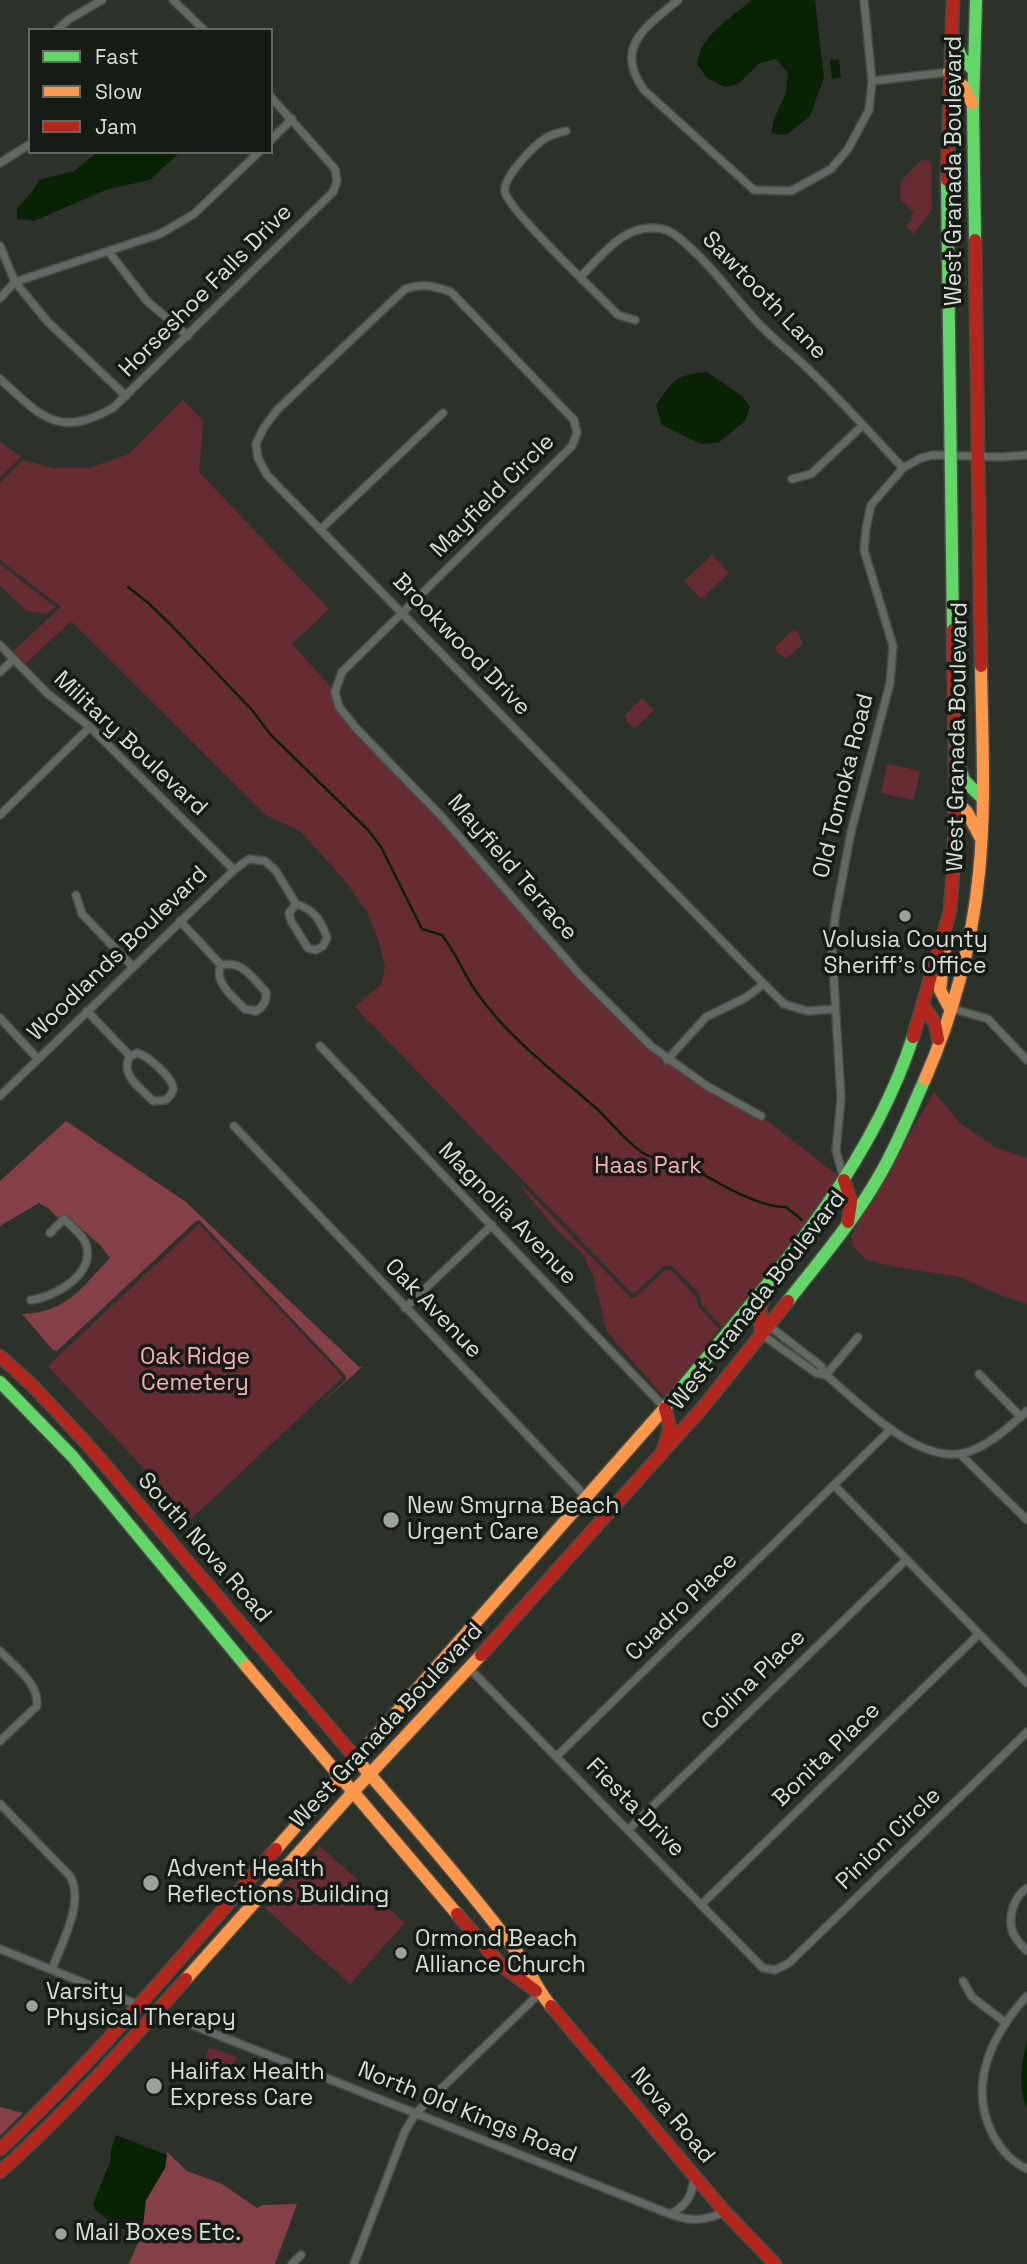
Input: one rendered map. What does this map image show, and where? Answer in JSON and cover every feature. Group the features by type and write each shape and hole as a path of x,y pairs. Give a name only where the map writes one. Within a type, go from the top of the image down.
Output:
{"main road":[{"name":"West Granada Boulevard","path":"1,2148 77,2074 139,2005 665,1408 813,1226 844,1180 885,1105 923,1005 950,911 953,891 955,756 947,175 953,0"},
{"name":"West Granada Boulevard","path":"0,2172 68,2109 131,2041 353,1792 469,1668 662,1453 847,1226 896,1145 939,1047 963,965 976,898 981,840 983,799 980,455 973,106 976,0"},
{"path":"951,31 961,57 974,71"},
{"path":"949,72 963,86 973,106"},
{"path":"955,756 964,779 983,799"},
{"path":"955,800 967,812 981,840"},
{"path":"949,1007 940,990 950,911"},
{"path":"923,1005 935,1023 939,1047"},
{"path":"844,1180 851,1202 847,1226"},
{"path":"764,1329 760,1309 768,1282"},
{"name":"South Nova Road","path":"0,1356 60,1414 370,1774"},
{"name":"South Nova Road","path":"0,1382 46,1427 340,1776"},
{"path":"662,1453 670,1428 665,1408"},
{"path":"174,1578 197,1591 215,1594"},
{"name":"Nova Road","path":"370,1774 516,1950 540,1993 725,2212 775,2264"},
{"name":"Nova Road","path":"340,1776 500,1964 540,1993"},
{"path":"157,2011 159,1994 167,1972"},
{"path":"131,2041 139,2019 139,2005"},
{"path":"16,2158 15,2150 19,2142 67,2097 77,2074"},
{"path":"0,2163 3,2156 1,2148"}],"street":[{"path":"60,28 102,0"},
{"path":"173,0 194,27"},
{"path":"678,0 634,41 631,65 635,78 644,90 754,190 791,191 831,169 848,149 869,110 872,81 864,0"},
{"path":"872,81 949,72"},
{"name":"Horseshoe Falls Drive","path":"0,379 40,415 60,422 78,423 95,418 113,408 333,192 337,181 335,169 273,99"},
{"path":"273,138 292,119"},
{"path":"566,131 546,137 511,172 506,179 505,193 525,221 618,315 635,320"},
{"path":"0,163 28,145"},
{"path":"0,298 15,282 160,234 194,214 257,154"},
{"name":"Sawtooth Lane","path":"581,276 620,237 644,228 669,231 711,269 760,325 807,367 903,468"},
{"path":"0,246 15,282 48,322 126,396"},
{"path":"108,252 147,301 188,336"},
{"name":"Brookwood Drive","path":"433,285 416,285 405,289 278,410 263,429 256,444 258,458 267,475 784,1004 807,1011 835,1009"},
{"name":"Mayfield Circle","path":"402,613 572,446 577,433 574,420 451,292 433,285"},
{"path":"321,529 443,413"},
{"path":"792,479 811,474 862,426"},
{"name":"Old Tomoka Road","path":"844,1180 836,1151 841,1098 832,949 838,891 890,683 893,646 864,550 872,505 903,468 921,458 951,454 1001,457 1027,455"},
{"name":"Mayfield Terrace","path":"402,613 342,672 335,692 338,707 443,818 580,975 651,1046 707,1086 761,1116"},
{"name":"Military Boulevard","path":"0,645 47,693 90,727 234,870"},
{"path":"0,672 14,659"},
{"path":"0,815 90,727"},
{"path":"234,870 249,859 265,861 276,870 296,904 310,908 323,927 327,938 323,946 316,950 308,948 291,922 289,913 296,904"},
{"name":"Woodlands Boulevard","path":"0,1096 234,870"},
{"path":"76,895 82,914 132,967"},
{"path":"180,921 221,965"},
{"path":"233,964 242,967 265,992 263,1005 256,1011 245,1009 220,980 218,970 221,965 233,964"},
{"path":"667,1060 706,1017 745,998 764,984"},
{"path":"949,1007 988,1019 1027,1060"},
{"path":"87,1011 130,1056"},
{"path":"0,1018 38,1059"},
{"name":"Magnolia Avenue","path":"320,1046 665,1408"},
{"path":"137,1053 148,1057 172,1083 173,1090 166,1100 153,1101 128,1074 126,1062 130,1056 137,1053"},
{"name":"Oak Avenue","path":"234,1126 605,1517"},
{"path":"31,1300 42,1299 65,1288 84,1268 88,1253 85,1241 64,1219 50,1233"},
{"path":"405,1308 492,1225"},
{"path":"764,1329 816,1373 826,1375 891,1429 917,1446 946,1455 960,1454 998,1436 1024,1414 979,1374"},
{"path":"826,1375 858,1337"},
{"path":"46,1427 60,1414"},
{"name":"Cuadro Place","path":"557,1756 891,1429"},
{"path":"960,1454 1027,1520"},
{"path":"834,1485 1027,1684"},
{"name":"Colina Place","path":"629,1829 906,1560"},
{"name":"Bonita Place","path":"702,1904 979,1634"},
{"path":"0,1651 35,1687 37,1706 0,1741"},
{"name":"Fiesta Drive","path":"469,1668 763,1968 775,1970"},
{"name":"Pinion Circle","path":"775,1970 789,1963 1027,1732"},
{"path":"0,1804 74,1883 76,1903 52,1969"},
{"path":"1027,1888 1013,1905 1012,1921 1013,1933 1027,1951"},
{"path":"0,1949 139,2005"},
{"path":"963,1981 972,1997 1006,2023"},
{"path":"354,2264 405,2131 416,2113 540,1993"},
{"path":"1027,1996 1015,2009 995,2041 983,2070 982,2101 988,2125 1000,2147 1018,2165 1027,2169"},
{"name":"North Old Kings Road","path":"157,2011 670,2214 694,2221 706,2220 725,2212"},
{"path":"670,2214 680,2209 688,2200 694,2175"},
{"path":"292,2264 301,2255"}],"green space":[{"path":"921,160 931,161 932,209 914,234 906,226 914,213 900,199 901,181"},
{"name":"Haas Park","path":"183,400 203,421 199,472 329,609 292,644 335,692 339,707 443,818 530,920 651,1046 761,1116 844,1180 727,1332 702,1305 699,1294 672,1266 664,1266 633,1294 355,1007 382,983 385,966 379,942 367,912 343,878 300,831 266,815 71,621 22,667 10,654 61,607 0,560 0,483 23,460 53,468 89,468 129,454"},
{"path":"0,442 21,457 0,477"},
{"path":"712,555 729,573 701,599 684,581"},
{"path":"0,564 55,607 47,614 27,611 0,586"},
{"path":"793,630 797,631 803,644 786,659 776,651 776,646"},
{"path":"642,698 654,710 635,728 627,722 625,715"},
{"path":"887,764 920,771 914,800 881,793"},
{"path":"934,1092 959,1122 996,1148 1027,1158 1027,1304 960,1277 866,1260 853,1246 851,1236"},
{"path":"521,1184 631,1298 666,1270 671,1270 695,1296 699,1307 719,1329 665,1398 607,1332 593,1276 583,1254 557,1230"},
{"name":"Oak Ridge Cemetery","path":"199,1224 343,1377 191,1519 48,1366"},
{"path":"320,1846 405,1923 350,1984 265,1908"},
{"path":"209,2047 237,2057 228,2081 201,2071"}],"shaded area":[{"path":"752,0 815,0 824,78 810,116 788,134 771,133 774,119 786,93 788,73 776,59 760,63 738,84 725,87 707,78 697,64 699,54 710,36"},
{"path":"839,59 841,78 832,79 830,60"},
{"path":"95,154 178,154 150,180 108,189 34,221 17,219 17,208 39,180 74,171"},
{"path":"707,372 742,396 750,407 745,421 718,443 701,444 662,425 656,405 676,380"},
{"path":"66,1121 186,1202 362,1367 315,1409 346,1380 346,1376 199,1220 57,1351 53,1350 22,1314 50,1309 62,1303 110,1258 101,1246 67,1216 58,1218 39,1203 0,1226 0,1181"},
{"path":"1027,2042 1027,2108 1021,2075"},
{"path":"0,2107 23,2113 0,2136"},
{"path":"116,2135 167,2155 165,2168 146,2200 142,2233 120,2228 95,2210 93,2204 111,2159"},
{"path":"167,2152 187,2171 222,2184 257,2208 263,2205 297,2204 275,2264 129,2264 142,2233 146,2200 165,2168"}],"waterway":[{"path":"128,587 170,624 252,710 270,734 368,830 381,847 422,929 442,935 475,990 517,1039 643,1153 689,1166 749,1198 786,1207 802,1220"}],"traffic: fast":[{"path":"975,240 973,106 976,0"},
{"path":"954,38 961,57 974,71"},
{"path":"947,180 953,630"},
{"path":"958,763 964,780 983,799"},
{"path":"671,1401 776,1273 840,1184 869,1137 893,1088 913,1037"},
{"path":"788,1301 838,1238 872,1188 894,1148 925,1079"},
{"path":"0,1382 73,1457 246,1666"}],"traffic: slow":[{"path":"949,72 963,86 972,103"},
{"path":"925,1079 960,978 976,899 982,822 981,666"},
{"path":"955,800 967,812 980,837"},
{"path":"945,949 940,990 949,1007"},
{"path":"276,1849 671,1401"},
{"path":"186,1979 353,1792 481,1655"},
{"path":"246,1666 457,1914"},
{"path":"354,1756 494,1922 551,2006"}],"traffic: jam":[{"path":"947,180 953,0"},
{"path":"975,240 981,666"},
{"path":"913,1037 950,911 955,806 953,630"},
{"path":"923,1005 935,1023 938,1039"},
{"path":"844,1180 851,1202 848,1222"},
{"path":"761,1334 760,1309 766,1289"},
{"path":"481,1655 703,1407 788,1301"},
{"path":"0,1356 34,1387 88,1445 354,1756"},
{"path":"663,1450 670,1428 665,1408"},
{"path":"0,2149 107,2040 276,1849"},
{"path":"457,1914 500,1964 536,1991"},
{"path":"0,2172 72,2102 186,1979"},
{"path":"551,2006 725,2212 775,2264"}],"place":[{"name":"Volusia County Sheriff's Office","path":"905,916"},
{"name":"New Smyrna Beach Urgent Care","path":"391,1520"},
{"name":"Advent Health Reflections Building","path":"151,1883"},
{"name":"Ormond Beach Alliance Church","path":"401,1953"},
{"name":"Varsity Physical Therapy","path":"32,2006"},
{"name":"Halifax Health Express Care","path":"154,2086"},
{"name":"Mail Boxes Etc.","path":"61,2234"}]}
